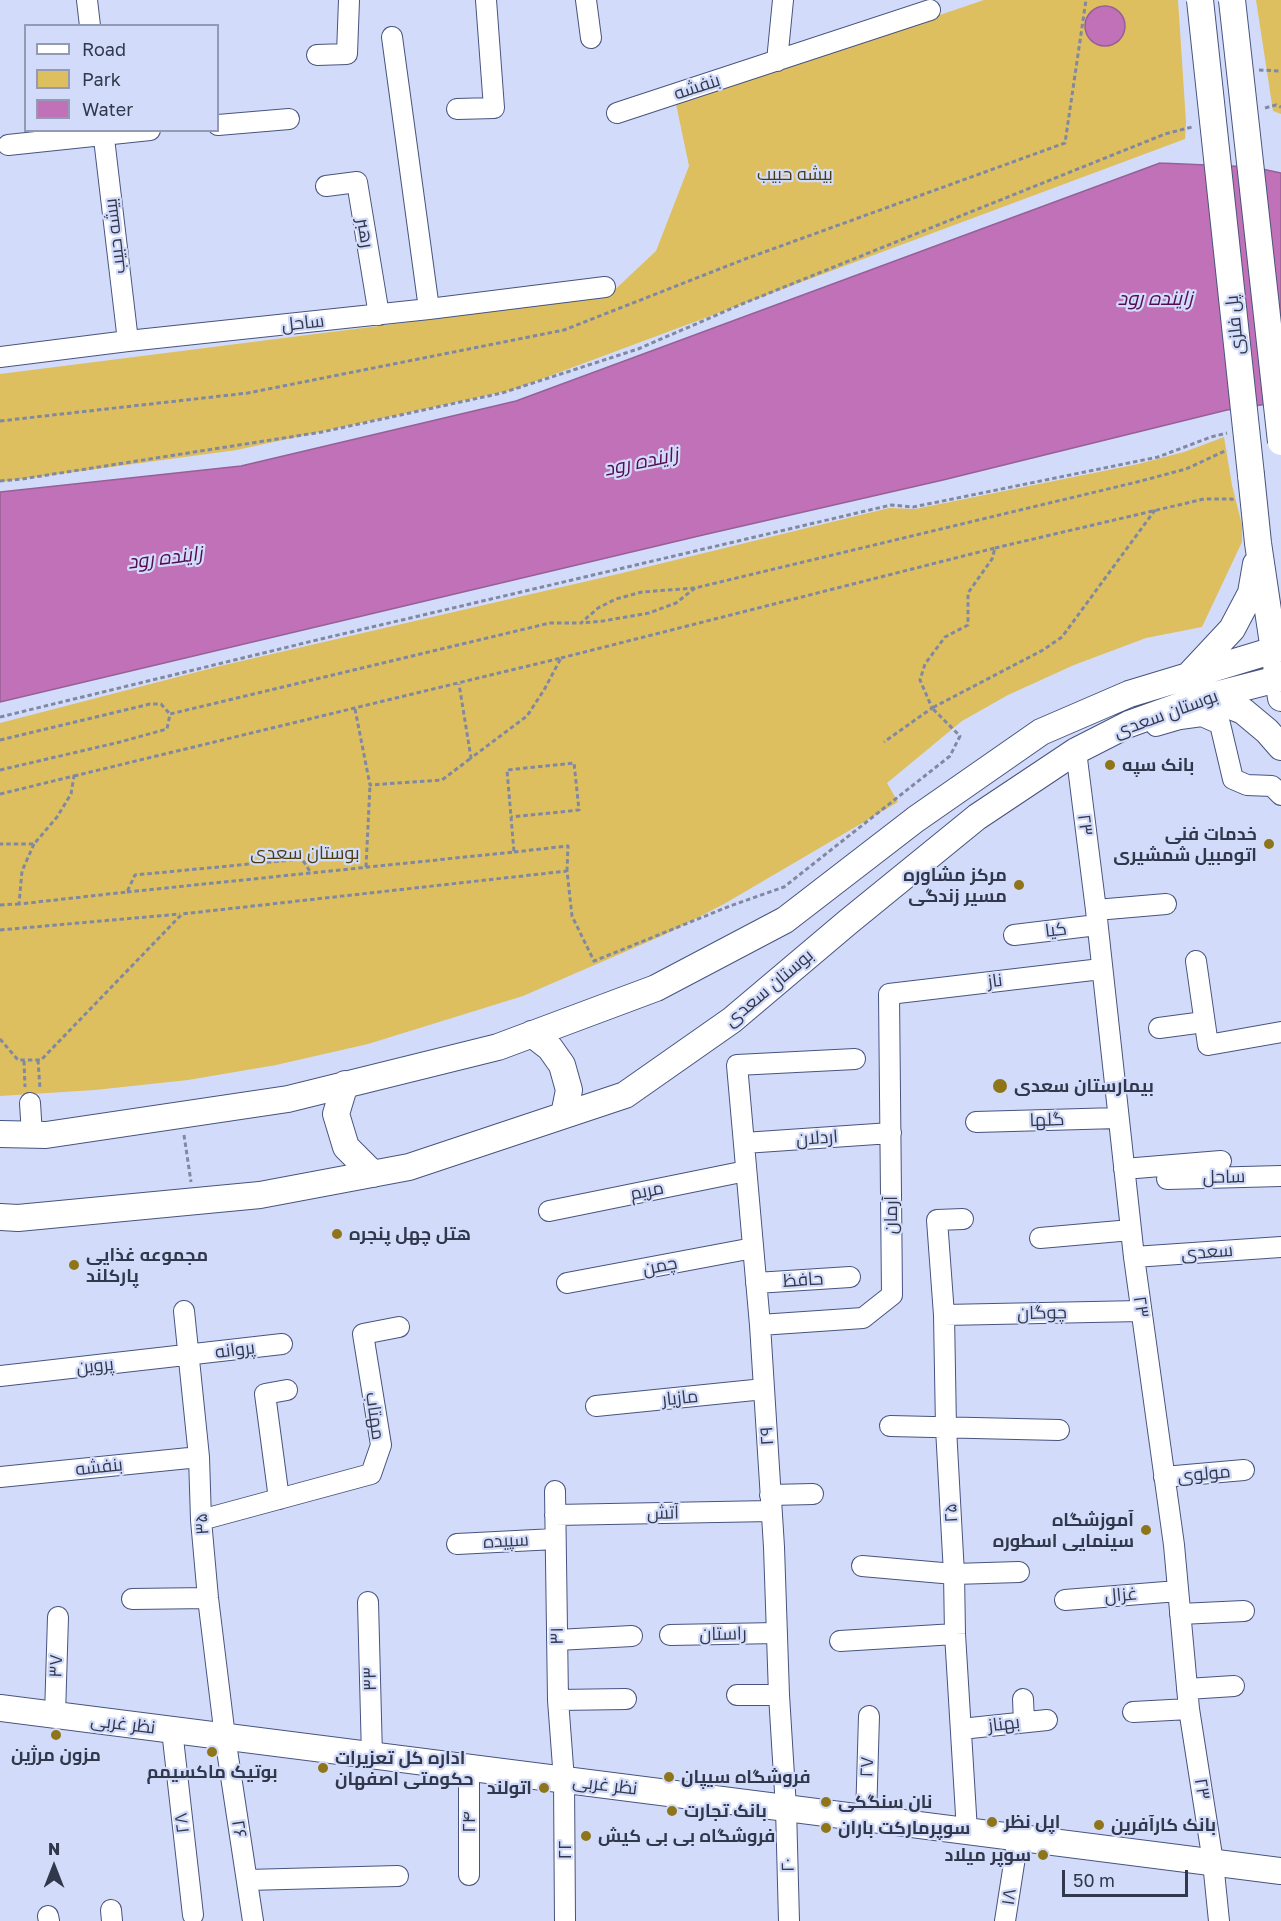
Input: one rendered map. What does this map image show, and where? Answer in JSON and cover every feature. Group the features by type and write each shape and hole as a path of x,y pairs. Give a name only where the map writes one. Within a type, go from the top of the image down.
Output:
{"main road":[{"name":"پل فلزی","path":"1200,0 1258,543 1277,649 1280,685"},
{"name":"پل فلزی","path":"1232,0 1281,442"},
{"path":"1189,675 1232,629 1251,593 1258,543"},
{"name":"بوستان سعدی","path":"0,1134 46,1135 288,1099 498,1047 656,988 785,920 916,819 1041,732 1129,694 1277,649"},
{"name":"بوستان سعدی","path":"0,1217 18,1218 260,1195 409,1167 625,1095 732,1020 977,817 1083,748 1129,724 1199,699 1280,685"},
{"path":"1199,699 1220,702 1243,711 1267,730 1281,747"},
{"path":"532,1034 550,1048 562,1065 569,1090 564,1115"},
{"path":"345,1084 336,1114 346,1147 373,1174"},
{"name":"نظر غربی","path":"0,1708 1281,1871"}],"street":[{"path":"87,0 90,24"},
{"path":"317,55 346,54 349,0"},
{"path":"457,110 494,108 486,0"},
{"path":"586,0 591,38"},
{"path":"777,61 783,0"},
{"name":"بنفشه","path":"617,113 930,10"},
{"path":"392,37 429,309"},
{"path":"219,125 289,119"},
{"path":"8,145 103,132"},
{"name":"بیشه حبیب","path":"103,132 128,340"},
{"name":"رهبر","path":"326,186 357,182 379,315"},
{"name":"ساحل","path":"0,357 128,340 379,315 605,287"},
{"path":"1083,748 1180,719 1203,716 1220,724 1233,779 1247,785 1272,786 1281,795"},
{"name":"۲۳","path":"1083,748 1101,969 1134,1257 1178,1591 1189,1709 1213,1862 1219,1921"},
{"name":"کیا","path":"1014,935 1166,904"},
{"path":"1196,961 1208,1045 1281,1032"},
{"name":"ناز","path":"890,994 1101,969"},
{"name":"آرمان","path":"760,1326 863,1318 892,1295 890,994"},
{"path":"1159,1028 1204,1022"},
{"name":"۲۹","path":"786,1808 760,1326 736,1065 855,1059"},
{"path":"32,1097 32,1135"},
{"name":"گلها","path":"976,1122 1118,1118"},
{"name":"اردلان","path":"744,1143 891,1133"},
{"path":"1124,1169 1221,1161"},
{"name":"مریم","path":"549,1211 746,1171"},
{"name":"ساحل","path":"1167,1179 1281,1176"},
{"name":"۲۵","path":"963,1219 937,1220 944,1316 946,1428 955,1634 967,1831"},
{"path":"1040,1238 1131,1230"},
{"name":"سعدی","path":"1134,1257 1281,1247"},
{"name":"چمن","path":"567,1284 753,1248"},
{"name":"حافظ","path":"756,1283 850,1276"},
{"name":"۳۵","path":"184,1311 208,1598 225,1737"},
{"name":"چوگان","path":"944,1316 1141,1311"},
{"name":"مهتاب","path":"201,1520 370,1474 381,1445 363,1334 399,1327"},
{"name":"پروانه","path":"189,1356 282,1344"},
{"name":"پروین","path":"0,1376 189,1356"},
{"name":"مازیار","path":"596,1406 764,1389"},
{"path":"279,1499 265,1395 287,1390"},
{"path":"890,1426 1059,1430"},
{"name":"بنفشه","path":"0,1477 198,1457"},
{"name":"مولوی","path":"1164,1477 1244,1470"},
{"name":"۳۱","path":"555,1491 558,1700 564,1780"},
{"name":"آتش","path":"555,1515 771,1503 813,1494"},
{"name":"سپیده","path":"457,1544 555,1539"},
{"path":"862,1566 954,1574 1019,1572"},
{"name":"غزال","path":"1065,1600 1178,1591"},
{"path":"132,1599 208,1598"},
{"name":"۳۳","path":"368,1602 372,1755"},
{"path":"1180,1614 1244,1611"},
{"name":"۳۷","path":"55,1715 58,1617"},
{"name":"راستان","path":"670,1635 777,1633"},
{"path":"840,1641 955,1634"},
{"path":"557,1640 633,1636"},
{"path":"1187,1689 1234,1686"},
{"path":"737,1695 779,1695"},
{"path":"558,1700 626,1699"},
{"path":"1023,1699 1024,1722"},
{"path":"1133,1712 1189,1709"},
{"name":"۲۷","path":"866,1818 869,1716"},
{"name":"بهناز","path":"961,1729 1047,1720"},
{"name":"۲۸","path":"172,1731 193,1915"},
{"name":"۲۶","path":"225,1737 253,1921"},
{"name":"۲۴","path":"469,1768 469,1875"},
{"name":"۲۲","path":"564,1780 565,1921"},
{"name":"۲۰","path":"786,1808 789,1921"},
{"name":"۱۸","path":"1005,1921 1017,1838"},
{"path":"248,1880 398,1876"}],"path":[{"path":"1265,108 1276,105 1281,107"},
{"path":"0,481 322,432 502,393 638,349 933,226 1165,134 1199,126"},
{"path":"0,717 891,505 914,507 1158,457 1211,437 1234,432"},
{"path":"581,623 598,608 616,599 642,592 695,588 1186,469 1234,447"},
{"path":"0,794 459,684 995,548 1204,499 1232,499"},
{"path":"884,742 932,708 1043,650 1062,637 1155,510"},
{"path":"0,905 568,846 567,871 573,916 594,961 730,906 784,887 950,756 960,736 932,708 920,680 925,664 945,637 968,625 968,592 992,559 995,548"},
{"path":"170,714 550,623 603,621 650,613 676,603 695,588"},
{"path":"370,785 442,780 527,716 561,658"},
{"path":"459,684 471,758"},
{"path":"0,740 150,704 161,704 170,714"},
{"path":"356,709 370,785 366,867"},
{"path":"0,770 166,729 170,714"},
{"path":"511,817 579,810 574,763 507,770 511,817 514,852"},
{"path":"19,904 22,871 34,844 57,817 71,794 74,776"},
{"path":"0,844 34,844"},
{"path":"128,892 135,875 302,859 311,873"},
{"path":"0,930 182,914 567,871"},
{"path":"0,1039 18,1060 41,1060 182,914"},
{"path":"24,1060 32,1097"},
{"path":"32,1097 38,1060"},
{"path":"181,1115 194,1202"}],"green space":[{"name":"بیشه حبیب","path":"984,0 1178,0 1186,122 1185,139 512,390 237,450 0,482 0,374 607,297 656,251 689,166 676,104"},
{"path":"1256,0 1281,0 1281,114 1273,111"},
{"name":"بوستان سعدی","path":"1224,437 1242,525 1242,542 1202,627 1146,638 1074,665 1008,695 962,721 887,783 898,802 724,904 666,934 523,996 368,1044 276,1065 188,1080 95,1090 0,1096 0,723 220,666 618,574 889,508 915,509 1138,464 1184,452"}],"water":[{"path":"1105,6 1113,7 1119,12 1124,18 1124,34 1119,40 1113,45 1105,46 1097,45 1091,40 1086,34 1085,26 1086,18 1091,12 1097,7"},
{"name":"زاینده رود","path":"1160,163 1253,167 1281,173 1281,402 1227,410 943,480 0,702 0,492 241,466 516,401"}],"place":[{"name":"بانک سپه","path":"1110,765"},
{"name":"خدمات فنی اتومبیل شمشیری","path":"1269,844"},
{"name":"مرکز مشاوره مسیر زندگی","path":"1019,885"},
{"name":"بیمارستان سعدی","path":"1000,1086"},
{"name":"هتل چهل پنجره","path":"337,1234"},
{"name":"مجموعه غذایی پارکلند","path":"74,1265"},
{"name":"آموزشگاه سینمایی اسطوره","path":"1146,1530"},
{"name":"مزون مرژین","path":"56,1735"},
{"name":"بوتیک ماکسیمم","path":"212,1752"},
{"name":"اداره کل تعزیرات حکومتی اصفهان","path":"323,1768"},
{"name":"فروشگاه سیپان","path":"669,1777"},
{"name":"اتولند","path":"544,1788"},
{"name":"نان سنگکی","path":"826,1802"},
{"name":"بانک تجارت","path":"672,1811"},
{"name":"اپل نظر","path":"992,1822"},
{"name":"بانک کارآفرین","path":"1099,1825"},
{"name":"سوپرمارکت باران","path":"826,1828"},
{"name":"فروشگاه بی بی کیش","path":"586,1836"},
{"name":"سوپر میلاد","path":"1043,1855"}]}
